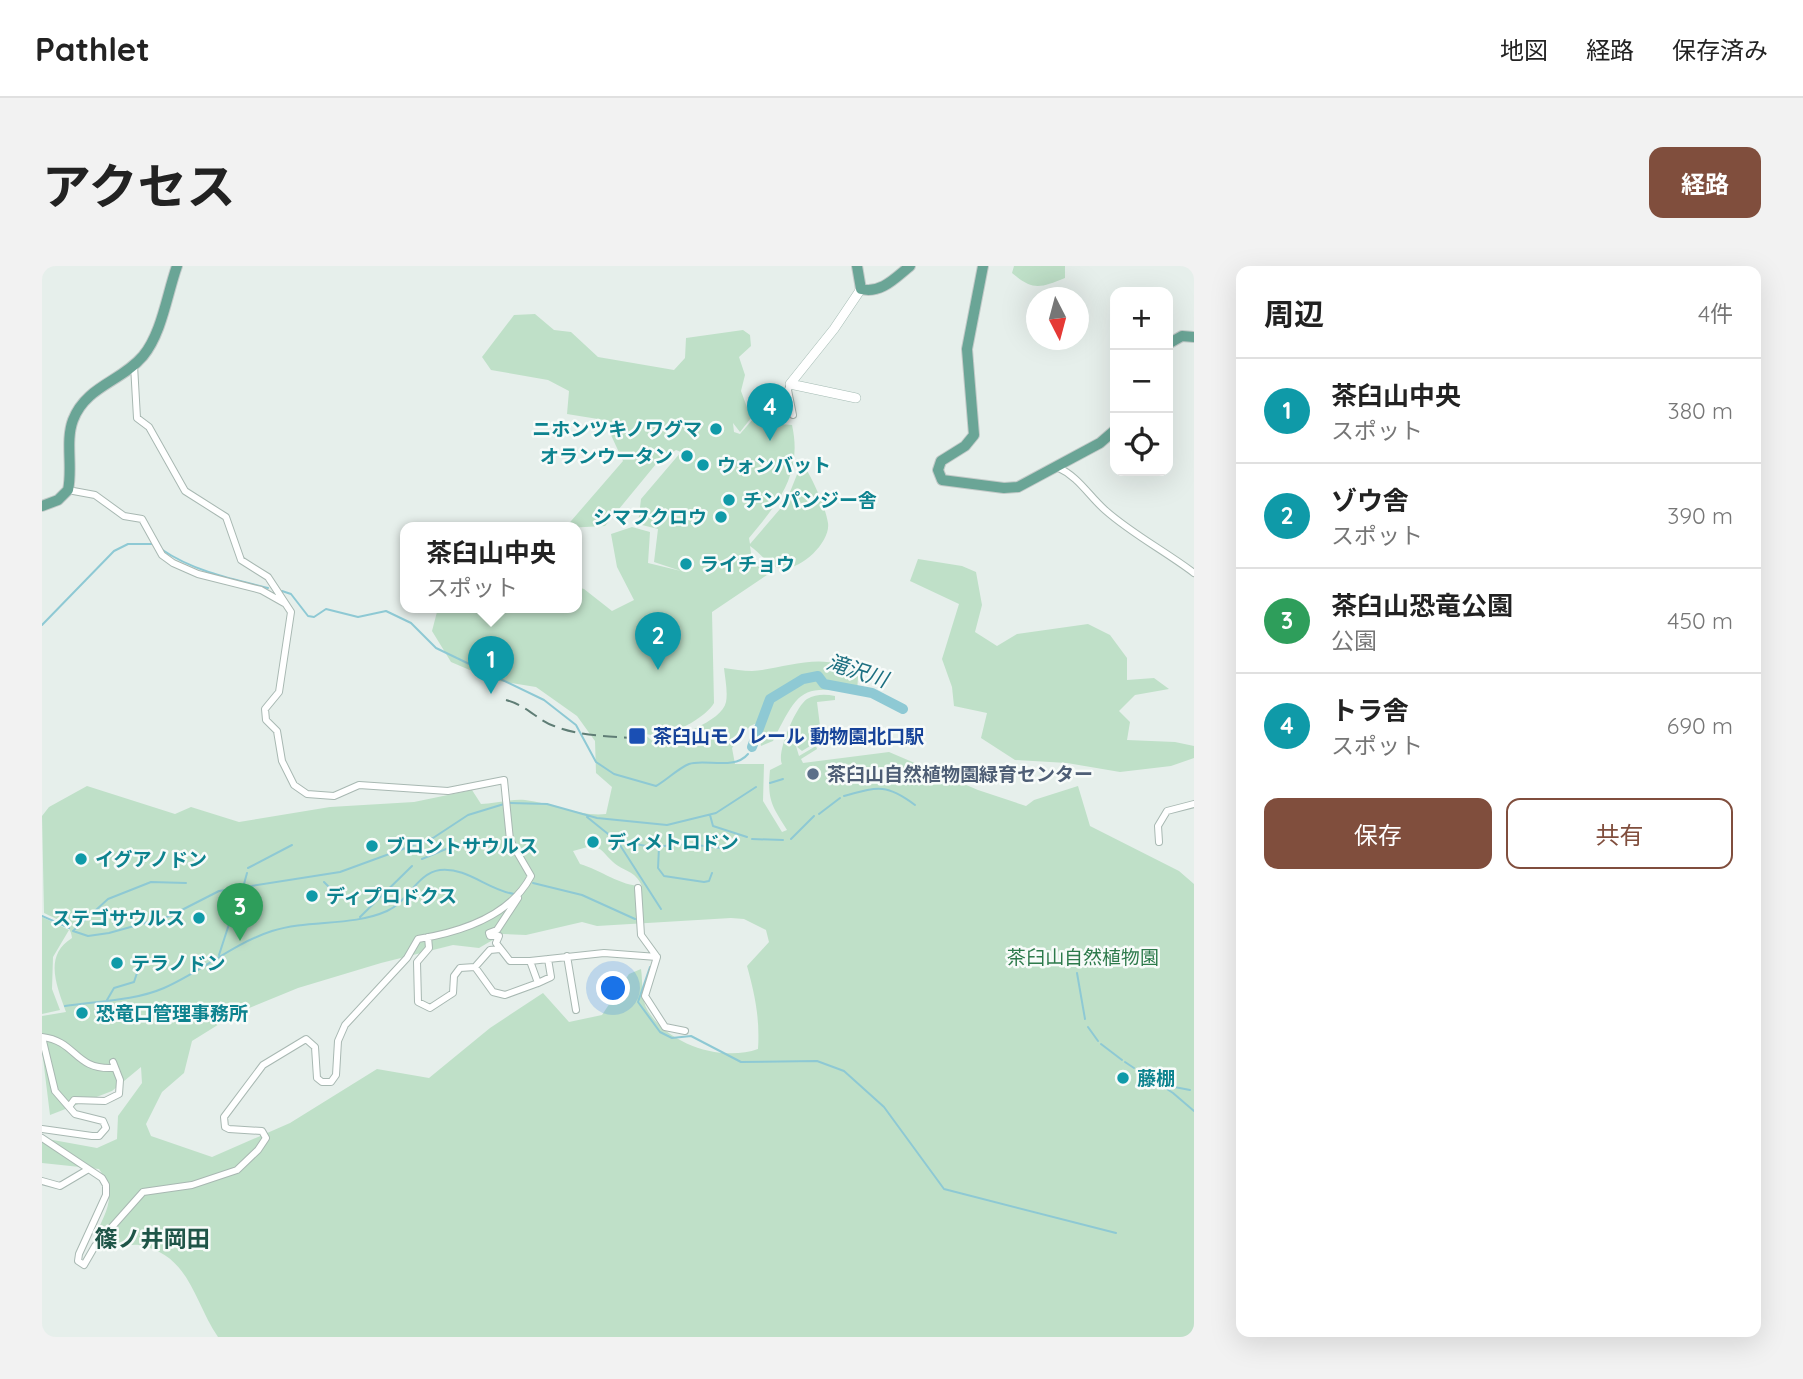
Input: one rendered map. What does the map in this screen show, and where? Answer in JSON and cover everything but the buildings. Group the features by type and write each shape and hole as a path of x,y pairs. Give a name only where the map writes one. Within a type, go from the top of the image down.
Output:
{"main road":[{"path":"42,506 58,500 68,490 72,423 80,405 95,389 134,365 152,342 177,266"},
{"path":"858,266 861,289 871,292 880,289 910,266"},
{"path":"983,266 967,349 974,435 965,446 941,461 939,474 946,481 1012,488 1024,485 1058,467 1110,434"},
{"path":"1173,341 1182,336 1194,337"}],"street":[{"path":"793,415 788,390 790,384 834,330 861,289"},
{"path":"134,365 137,418 149,427 185,491 226,517 241,560 268,578 286,604 291,619 280,686 265,709 266,720 276,732 282,761 294,785 307,794 334,796 359,785 447,791 504,780 510,841 531,876 497,930 489,933 491,936 499,936 496,943 510,961 627,952 657,957"},
{"path":"790,384 856,398"},
{"path":"1058,467 1075,475 1103,509 1122,524 1194,573"},
{"path":"68,490 95,495 124,516 142,519 162,555 179,566 209,577 261,590 286,604"},
{"path":"1159,842 1158,826 1167,811 1194,804"},
{"path":"638,888 640,935 657,957"},
{"path":"42,1138 102,1178 106,1185 106,1195 79,1254 78,1261 84,1265 94,1245 143,1192 192,1185 228,1174 237,1170 258,1150 266,1138 262,1131 229,1129 225,1127 224,1117 263,1065 282,1051 306,1039 312,1041 317,1078 327,1083 335,1079 338,1041 345,1025 407,958 418,939 476,923 518,898"},
{"path":"428,937 429,948 416,962 418,1002 430,1008 453,993 454,976 460,968 475,967 490,950 500,949"},
{"path":"567,956 576,1010"},
{"path":"657,957 645,996 647,1003 665,1027 685,1031"},
{"path":"475,967 488,987 500,995 551,977 548,959"},
{"path":"530,961 538,982"},
{"path":"42,1129 92,1136 102,1134 106,1128 103,1121 75,1114 69,1107 51,1084 42,1037 64,1043 88,1066 113,1065 120,1080 119,1094 105,1101 74,1100 69,1107"},
{"path":"42,1181 60,1186 87,1170"}],"green space":[{"path":"1014,266 1065,266 1065,278 1043,286 1031,285 1012,273"},
{"name":"茶臼山自然植物園","path":"535,314 554,330 571,332 598,357 674,370 685,358 686,338 743,330 750,335 751,346 739,357 745,375 741,391 751,418 740,432 733,423 734,432 740,434 759,412 767,409 780,424 792,425 794,458 791,473 778,500 749,538 750,544 786,502 802,462 824,508 828,523 824,540 811,556 793,567 784,569 772,565 750,546 752,560 767,575 712,612 714,703 698,718 675,731 658,735 644,734 655,743 696,728 723,709 727,689 724,668 752,671 807,662 834,663 858,676 857,694 812,691 796,702 773,741 761,746 757,723 750,726 732,748 735,764 764,764 763,801 782,832 787,830 772,802 769,789 770,770 782,764 784,740 803,703 814,696 831,695 835,696 835,700 817,702 820,726 809,732 815,743 802,751 796,746 799,756 816,746 817,749 801,759 803,763 889,752 978,790 1026,806 1034,800 1078,786 1090,826 1179,871 1194,884 1194,1337 218,1337 188,1281 169,1258 156,1250 139,1245 102,1251 93,1241 108,1205 105,1179 99,1169 42,1163 42,1138 97,1148 117,1139 118,1116 142,1083 141,1067 112,1091 50,1115 42,1050 42,1016 66,1012 56,982 55,962 63,945 72,938 66,925 44,913 42,816 49,807 87,786 175,814 191,807 239,822 330,807 414,802 472,790 481,804 525,800 586,814 606,814 612,787 596,773 595,741 577,716 536,687 493,680 451,662 432,631 437,613 582,613 582,588 612,611 634,600 617,567 611,534 632,527 650,532 648,563 681,571 654,562 658,529 638,524 641,499 681,452 676,450 656,464 605,526 582,527 582,522 570,522 623,461 604,420 567,414 569,391 548,380 491,370 482,357 514,315","holes":["595,847 633,874 642,886 618,881 580,864 573,851","744,919 766,930 769,942 747,966 756,1007 758,1049 713,1052 697,1048 669,1033 657,1023 646,1007 641,969 629,974 602,1015 569,1022 543,993 490,1028 429,1078 377,1069 290,1123 212,1157 151,1136 146,1124 162,1092 184,1073 192,1041 237,1013 298,988 453,945 479,948 503,934 526,935 582,922 597,926"]},
{"path":"918,559 962,566 976,572 982,605 975,632 997,646 1017,634 1088,624 1110,635 1127,658 1127,680 1154,678 1169,689 1135,695 1119,711 1130,722 1127,740 1175,742 1194,746 1194,758 1171,766 1120,772 1067,763 1015,760 981,738 987,713 954,706 952,687 942,659 959,604 910,581"},
{"path":"42,917 69,930 53,957 52,989 60,1010 42,1014"}],"waterway":[{"path":"42,625 114,551 128,544 152,544"},
{"path":"161,549 199,569 268,588"},
{"name":"滝沢川","path":"282,591 291,594 308,616 314,617 326,609 358,617 386,611 411,623 436,648 544,700 576,725 596,762 614,774 656,786 689,764 735,762 748,754"},
{"name":"滝沢川","path":"752,747 770,699 803,679 818,676 824,684 872,693 903,709"},
{"path":"770,783 783,779"},
{"path":"510,803 547,804 597,818 667,825 716,813 756,787"},
{"path":"844,796 881,789 896,793 915,805"},
{"path":"819,814 840,798"},
{"path":"186,883 151,882 108,899 73,931 88,936 109,933 170,916 219,891 340,872 433,838 468,815 504,804"},
{"path":"710,815 713,826 747,837"},
{"path":"791,839 814,816"},
{"path":"587,817 618,842 661,909"},
{"path":"752,839 783,840"},
{"path":"619,841 652,847 687,844 722,848"},
{"path":"422,859 458,844 471,845"},
{"path":"248,868 292,845"},
{"path":"659,847 658,868 664,876 704,882 709,881 712,873"},
{"path":"360,917 412,866"},
{"path":"65,1006 128,998 164,988 243,943 272,931 359,919 387,911 401,901 425,876 440,870 459,872 514,894"},
{"path":"244,884 247,873"},
{"path":"324,882 333,891"},
{"path":"533,883 582,895 635,919"},
{"path":"219,955 231,918 239,908"},
{"path":"42,916 69,928"},
{"path":"107,1000 114,988 134,982 139,967"},
{"path":"650,967 638,1002 660,1032 672,1038 691,1036 741,1062 817,1061 844,1071 884,1107 944,1189 1116,1233"},
{"path":"1077,973 1085,1019"},
{"path":"1088,1027 1098,1041"},
{"path":"1101,1044 1122,1060"},
{"path":"1125,1062 1134,1068"},
{"path":"1141,1072 1194,1111"},
{"path":"1164,1085 1190,1090"}],"railway":[{"path":"506,700 564,730 642,739"}],"place":[{"name":"ニホンツキノワグマ","path":"716,429"},
{"name":"トラ舎","path":"770,441"},
{"name":"オランウータン","path":"687,456"},
{"name":"ウォンバット","path":"703,465"},
{"name":"チンパンジー舎","path":"729,500"},
{"name":"シマフクロウ","path":"721,517"},
{"name":"ライチョウ","path":"686,564"},
{"name":"ゾウ舎","path":"658,670"},
{"name":"茶臼山中央","path":"491,694"},
{"name":"茶臼山モノレール 動物園北口駅","path":"637,736"},
{"name":"茶臼山自然植物園緑育センター","path":"813,774"},
{"name":"ディメトロドン","path":"593,842"},
{"name":"ブロントサウルス","path":"372,846"},
{"name":"イグアノドン","path":"81,859"},
{"name":"ディプロドクス","path":"312,896"},
{"name":"ステゴサウルス","path":"199,918"},
{"name":"茶臼山恐竜公園","path":"240,941"},
{"name":"テラノドン","path":"117,963"},
{"name":"恐竜口管理事務所","path":"82,1013"},
{"name":"藤棚","path":"1123,1078"}],"district":[{"name":"篠ノ井岡田","path":"152,1239"}]}
